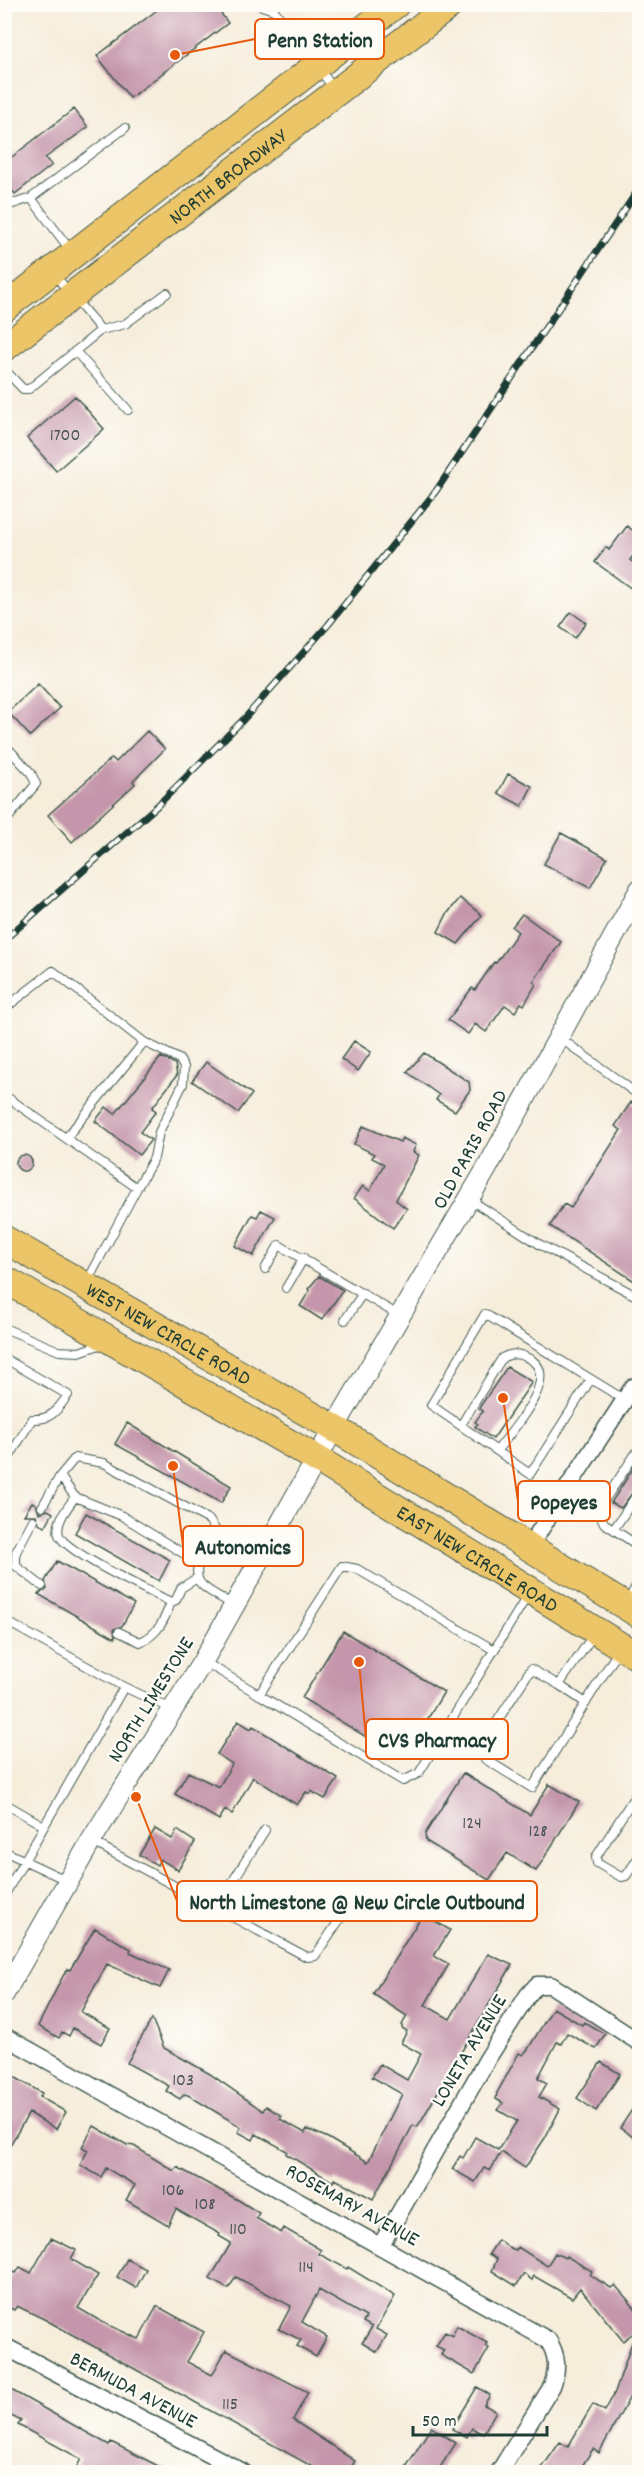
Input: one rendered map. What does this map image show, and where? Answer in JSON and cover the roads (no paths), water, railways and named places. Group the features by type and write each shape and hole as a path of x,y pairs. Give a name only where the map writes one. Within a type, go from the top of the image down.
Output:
{"highway":[{"name":"NORTH BROADWAY","path":"4,308 396,4"},
{"name":"NORTH BROADWAY","path":"4,348 451,4"},
{"name":"WEST NEW CIRCLE ROAD","path":"4,1239 334,1428"},
{"name":"WEST NEW CIRCLE ROAD","path":"4,1279 317,1459"},
{"name":"EAST NEW CIRCLE ROAD","path":"334,1428 633,1611"},
{"name":"EAST NEW CIRCLE ROAD","path":"317,1459 630,1653"}],"street":[{"name":"OLD PARIS ROAD","path":"334,1428 469,1199 639,891"},
{"path":"529,1547 633,1387 639,1391"},
{"name":"NORTH LIMESTONE","path":"4,1994 12,1966 68,1881 203,1661 334,1428"},
{"name":"LONETA AVENUE","path":"381,2245 488,2058 528,1995 537,1986 551,1985 639,2043"},
{"name":"ROSEMARY AVENUE","path":"4,2036 548,2340 552,2347 557,2372 552,2386 499,2472"},
{"name":"BERMUDA AVENUE","path":"4,2346 243,2472"}],"lane":[{"path":"256,4 274,10 337,92"},
{"path":"4,194 13,204 31,198 125,128"},
{"path":"31,198 73,254"},
{"path":"51,271 101,330"},
{"path":"4,369 23,389 29,389 101,330 125,324 167,293"},
{"path":"75,351 128,410"},
{"path":"4,744 31,773 36,784 4,823"},
{"path":"4,1009 53,971 144,1042 179,1059 184,1067 183,1084 159,1132 154,1158 85,1285"},
{"path":"558,1037 639,1096"},
{"path":"66,1138 144,1042"},
{"path":"4,1095 137,1188"},
{"path":"469,1199 539,1244 639,1298"},
{"path":"265,1269 279,1245 400,1316"},
{"path":"286,1288 304,1258"},
{"path":"345,1320 363,1293"},
{"path":"591,1379 530,1474 431,1405 485,1314 591,1379 625,1400"},
{"path":"4,1328 59,1351 79,1352 113,1340"},
{"path":"460,1425 502,1358 510,1354 521,1355 534,1361 540,1369 542,1380 538,1392 497,1451"},
{"path":"4,1358 68,1395 54,1415 45,1419 32,1419 4,1466"},
{"path":"639,1447 599,1507 599,1517 639,1546"},
{"path":"42,1507 60,1476 75,1458 104,1462 209,1520 219,1535"},
{"path":"60,1476 75,1497 122,1516 199,1563"},
{"path":"614,1529 639,1490"},
{"path":"75,1497 58,1526 59,1535 64,1542 97,1564 171,1602"},
{"path":"33,1520 16,1552 16,1566 42,1586"},
{"path":"234,1605 202,1585 197,1578 199,1563 210,1542 219,1535 229,1534 264,1552"},
{"path":"259,1695 342,1566 357,1569 494,1650"},
{"path":"119,1632 140,1642 152,1637 165,1618 171,1602 176,1600 181,1588 197,1578"},
{"path":"633,1611 639,1579"},
{"path":"203,1661 403,1781 419,1773 531,1590"},
{"path":"4,1620 124,1687 172,1709"},
{"path":"559,1685 596,1631"},
{"path":"586,1703 531,1669 480,1748 485,1759 532,1788 586,1703 630,1653"},
{"path":"4,1896 124,1687"},
{"path":"639,1788 596,1857 597,1863 621,1877 626,1876 639,1855"},
{"path":"4,1803 44,1826"},
{"path":"216,1908 266,1830"},
{"path":"91,1841 307,1957 315,1956 361,1888"},
{"path":"4,1851 68,1881"}],"railway":[{"path":"4,940 157,806 243,720 328,625 436,491 640,187"}],"place":[{"name":"Penn Station","path":"175,55"},
{"name":"Popeyes","path":"503,1398"},
{"name":"Autonomics","path":"173,1466"},
{"name":"CVS Pharmacy","path":"359,1662"},
{"name":"North Limestone @ New Circle Outbound","path":"136,1797"}]}
